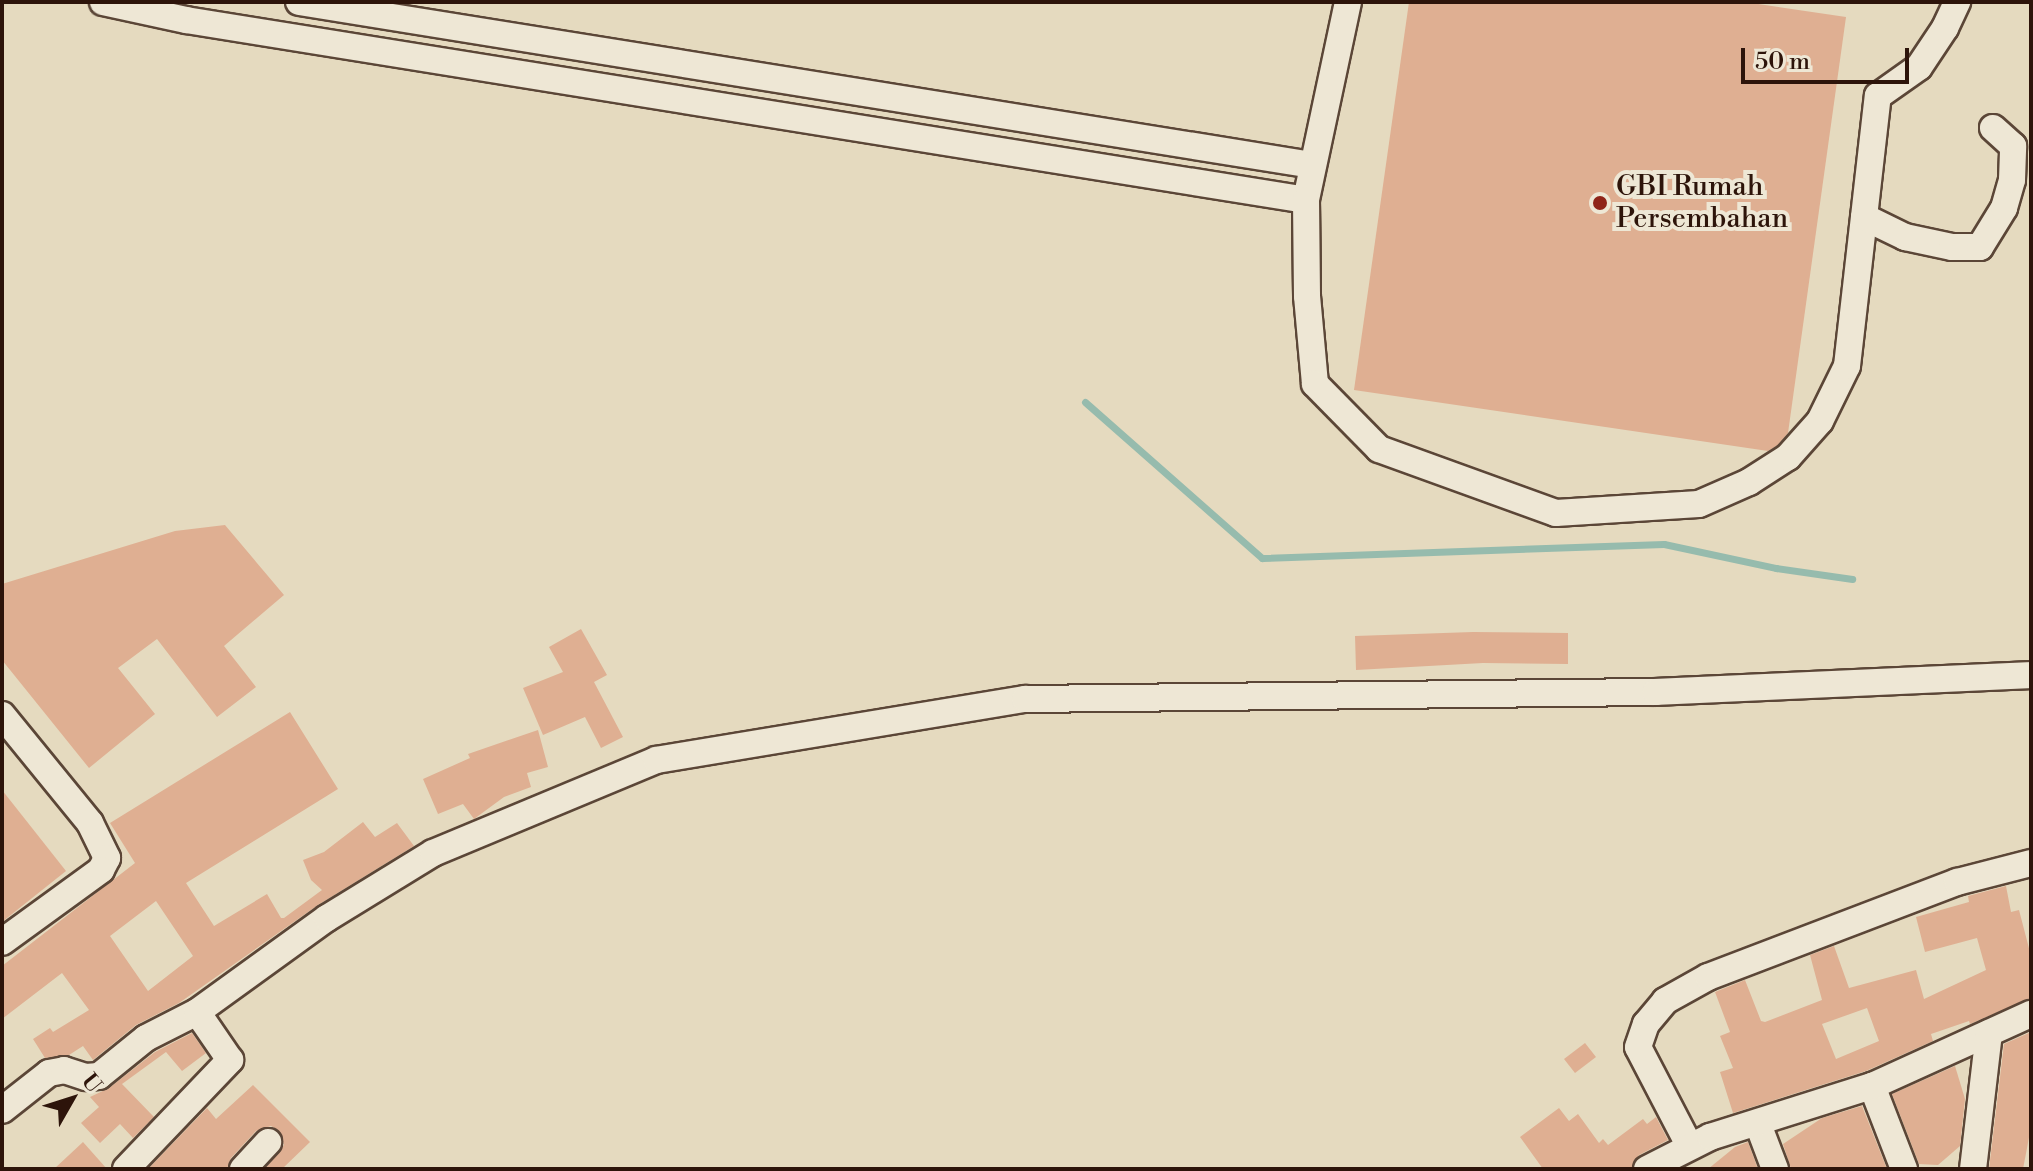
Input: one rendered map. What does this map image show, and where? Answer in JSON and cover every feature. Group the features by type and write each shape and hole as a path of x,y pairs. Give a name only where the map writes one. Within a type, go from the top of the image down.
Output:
{"street":[{"path":"103,2 186,20 419,55 1306,200"},
{"path":"299,2 1312,165"},
{"path":"1348,2 1306,200 1307,296 1315,384 1379,449 1556,513 1699,504 1749,482 1788,457 1820,421 1847,366 1878,96 1919,67 1945,28 1957,2"},
{"path":"419,55 420,20"},
{"path":"1864,217 1905,237 1952,247 1980,247 2004,208 2012,180 2013,146 1993,128"},
{"path":"2,1110 49,1073 64,1070 86,1077 99,1076 146,1038 197,1012 327,918 433,853 656,760 736,744 1025,699 1656,692 2031,675"},
{"path":"2,715 90,823 107,858 101,870 2,942"},
{"path":"1688,1154 1638,1047 1646,1024 1665,1001 1708,977 1957,882 2024,863"},
{"path":"126,1169 230,1060 197,1012"},
{"path":"1647,1169 1758,1124 1872,1086 2031,1014"},
{"path":"1973,1169 1989,1033"},
{"path":"1872,1086 1904,1169"},
{"path":"1758,1124 1775,1169"},
{"path":"243,1169 268,1142"}],"building":[{"name":"GBI Rumah Persembahan","path":"1409,2 1745,2 1846,17 1788,433 1778,445 1768,451 1354,390"},
{"path":"225,525 284,595 224,646 256,687 217,717 157,639 118,668 155,714 89,768 2,660 2,584 175,531"},
{"path":"581,629 607,675 594,682 623,737 601,748 585,717 543,735 523,688 563,672 549,647"},
{"path":"1568,633 1568,664 1483,663 1356,670 1355,636"},
{"path":"290,712 338,789 186,883 214,926 267,894 281,918 284,918 322,890 311,880 303,860 324,852 363,822 375,837 397,823 414,846 318,905 179,1003 136,1025 93,1060 83,1046 69,1055 45,1058 33,1039 50,1028 53,1032 89,1010 62,973 2,1019 2,966 135,863 110,823","holes":["156,901 193,956 148,991 110,936"]},
{"path":"538,730 548,767 527,773 531,787 504,797 474,819 463,804 438,814 423,779 470,758 468,754"},
{"path":"2,790 66,871 2,922"},
{"path":"2006,886 2011,912 2019,910 2031,956 2031,998 1970,1024 1969,1021 1931,1034 1933,1041 1866,1071 1733,1113 1720,1072 1733,1068 1720,1036 1730,1032 1715,992 1745,980 1761,1021 1765,1022 1822,1000 1810,955 1834,946 1849,988 1916,970 1924,999 1986,970 1977,938 1925,952 1916,917 1969,902 1968,896","holes":["1867,1008 1879,1041 1836,1059 1822,1024"]},
{"path":"2031,1032 2031,1127 2023,1169 1989,1169 2004,1044"},
{"path":"192,1033 206,1053 182,1071 166,1052 122,1084 154,1117 133,1138 120,1124 100,1143 81,1123 99,1107 90,1097 109,1088 155,1052"},
{"path":"1585,1043 1596,1057 1575,1073 1564,1059"},
{"path":"1955,1066 1965,1099 1960,1146 1938,1165 1919,1164 1892,1094"},
{"path":"253,1085 310,1142 282,1169 265,1169 284,1145 279,1131 271,1126 256,1131 231,1158 227,1169 148,1169 207,1108 216,1119"},
{"path":"1862,1106 1887,1169 1791,1169 1783,1144 1822,1118"},
{"path":"1559,1108 1569,1121 1578,1114 1599,1143 1603,1139 1608,1145 1643,1119 1647,1124 1656,1117 1668,1140 1639,1155 1631,1169 1543,1169 1520,1137"},
{"path":"83,1142 107,1169 54,1169"},
{"path":"1748,1142 1758,1169 1708,1169 1735,1147"}],"waterway":[{"path":"1085,402 1262,558 1664,544 1776,568 1852,579"}],"place":[{"name":"GBI Rumah Persembahan","path":"1600,203"}]}
